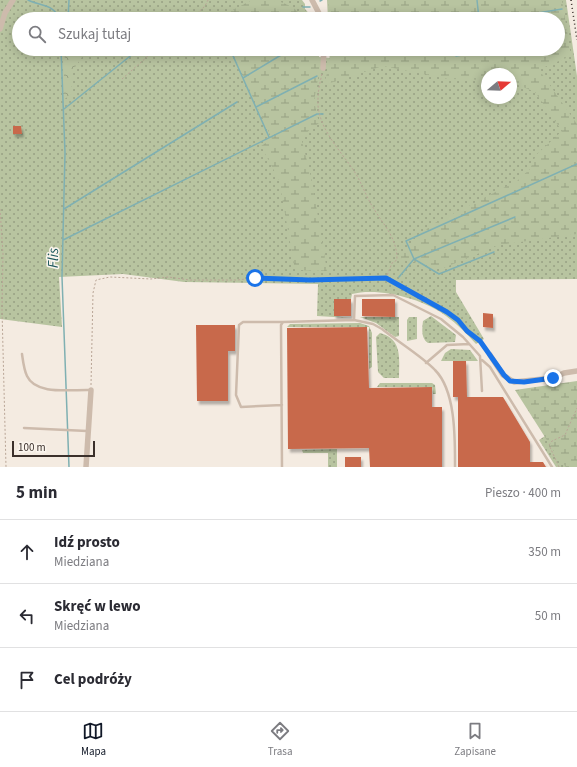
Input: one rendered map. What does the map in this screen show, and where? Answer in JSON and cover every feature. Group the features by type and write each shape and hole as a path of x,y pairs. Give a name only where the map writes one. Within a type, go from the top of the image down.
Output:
{"street":[{"path":"0,29 5,13 14,0"},
{"path":"312,0 318,12"},
{"path":"323,68 324,56"},
{"path":"490,356 504,375 514,382 553,378 564,373 577,371"},
{"path":"86,467 91,390"}],"lane":[{"path":"354,320 355,296 393,295 441,320 469,344 490,367 552,467"},
{"path":"282,405 241,407 236,396 239,325 243,322 354,320 373,324 382,329 435,370 442,380 450,403 455,428 455,467"},
{"path":"282,467 281,325 283,322"},
{"path":"426,363 448,345 469,344"},
{"path":"22,354 27,376 34,385 45,390 91,390"},
{"path":"482,360 482,391"},
{"path":"24,428 88,431"}],"path":[{"path":"199,12 205,6 208,0"},
{"path":"122,79 148,56"},
{"path":"323,68 318,99 320,115 330,136 361,182 370,203 392,236 397,247 397,260 392,263 386,278"},
{"path":"0,209 4,254 2,304 6,467"},
{"path":"91,390 93,293 96,280 110,277 190,280 237,280 255,278 310,280 386,278 447,312 480,341 490,356"},
{"path":"559,467 549,445 552,441 565,435 577,408"}],"green space":[{"path":"0,0 302,0 308,12 12,12 12,56 319,56 330,58 330,56 565,56 565,12 328,12 327,0 566,0 577,76 577,279 456,280 456,292 484,339 476,344 454,322 437,310 426,304 388,293 363,292 352,294 351,299 334,299 334,316 351,318 317,316 318,284 184,282 123,274 59,277 62,327 0,319"},
{"path":"252,0 268,0 281,2 298,12 229,12"},
{"path":"328,0 562,0 564,12 329,12"},
{"path":"565,19 571,56 540,69 540,71 577,124 577,234 499,245 441,269 398,258 431,225 517,181 530,169 536,155 562,131 535,92 517,84 517,68 481,68 481,80 448,79 383,66 324,85 330,56 565,56"},
{"path":"65,56 81,56 82,57 71,73 72,94 63,100"},
{"path":"234,56 318,56 321,62 314,101 319,123 301,137 312,181 327,271 295,270 279,180 261,146 272,139"},
{"path":"431,316 456,335 455,342 428,343 424,339 422,333 423,321"},
{"path":"360,317 399,317 399,336 395,337 376,323"},
{"path":"409,317 417,317 417,339 407,341 407,320"},
{"path":"360,323 369,326 372,333 372,367 369,369 369,327 287,327 290,324"},
{"path":"380,333 393,340 396,345 399,357 399,378 384,378 378,372 376,337"},
{"path":"451,349 470,350 478,361 441,361 445,353"},
{"path":"577,381 577,467 566,467 557,456 515,390"},
{"path":"380,383 432,383 435,385 436,394 433,394 432,387 377,387"},
{"path":"548,434 577,467 556,467 539,440"},
{"path":"337,449 337,467 328,467 328,453 303,453 302,450"}],"building":[{"path":"13,126 21,126 22,134 13,134"},
{"path":"334,299 351,299 351,316 334,316"},
{"path":"362,299 395,299 395,317 362,316"},
{"path":"483,313 493,314 493,328 483,327"},
{"path":"196,325 235,325 235,351 228,351 228,401 197,401"},
{"path":"367,327 369,388 432,387 432,407 442,407 442,467 370,467 369,448 288,449 287,328"},
{"path":"453,361 466,361 467,397 503,397 530,442 530,462 543,462 546,467 458,467 458,397 453,397"},
{"path":"345,457 361,457 361,467 345,467"}],"waterway":[{"name":"Flis","path":"28,0 46,6 55,12"},
{"path":"68,12 69,0"},
{"path":"477,0 478,12"},
{"path":"303,7 310,7"},
{"path":"544,12 562,9"},
{"name":"Flis","path":"61,56 65,153 62,277 69,467"},
{"path":"64,109 130,56"},
{"path":"233,56 269,137"},
{"path":"243,78 279,56"},
{"path":"256,107 317,76"},
{"path":"64,209 237,102"},
{"path":"63,240 317,114 323,114"},
{"path":"399,277 414,259 406,241 577,164"},
{"path":"414,259 515,217"},
{"path":"414,259 439,274 494,252"}],"railway":[{"path":"571,0 577,40"}],"route":[{"path":"255,278 310,280 386,278 396,285 447,312 458,320 467,331 480,341 508,380 514,382 524,382 553,378"}]}
